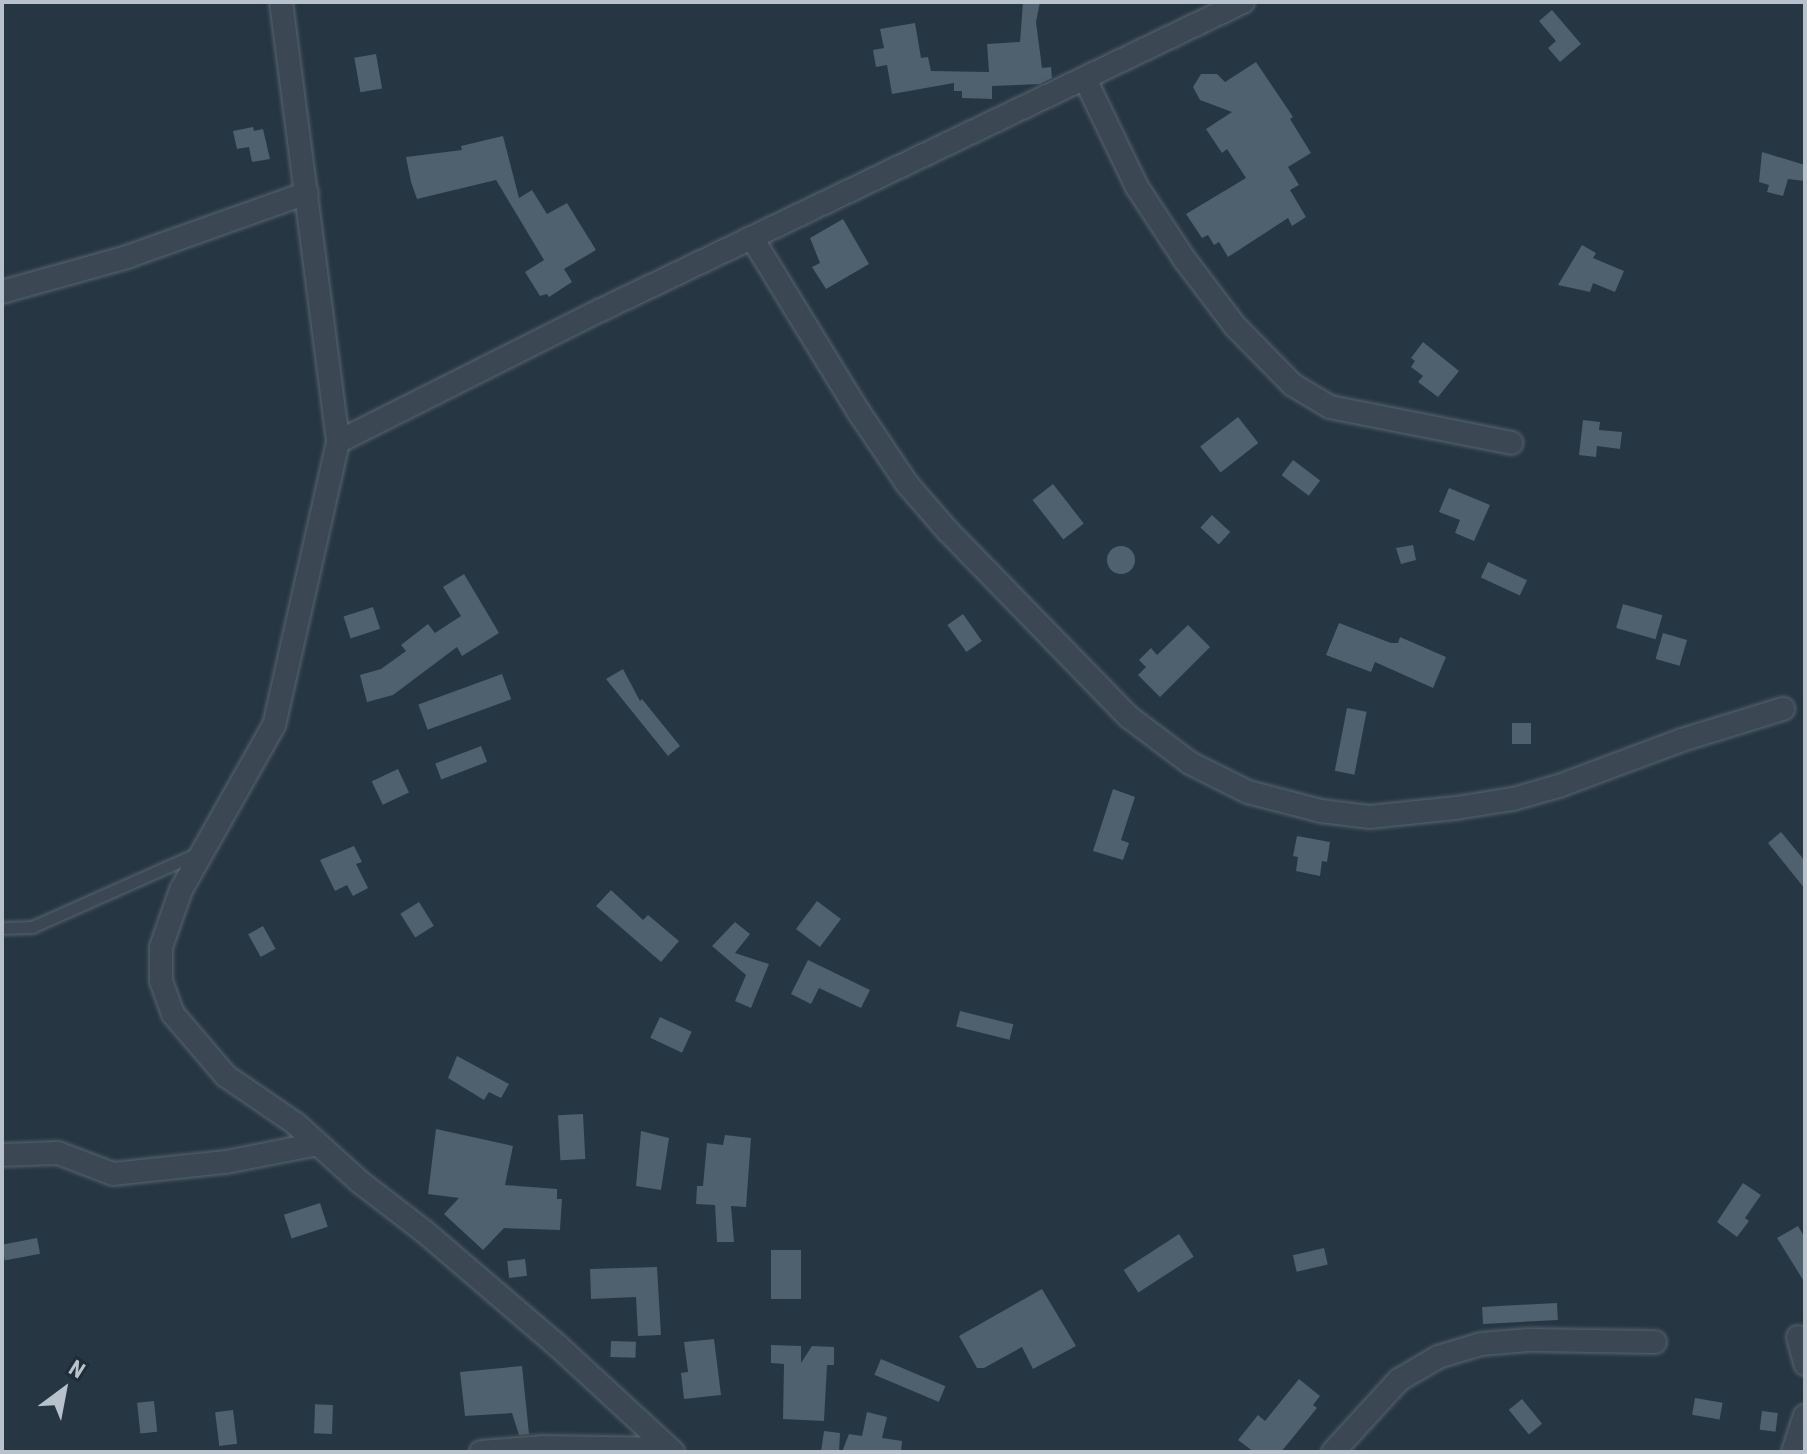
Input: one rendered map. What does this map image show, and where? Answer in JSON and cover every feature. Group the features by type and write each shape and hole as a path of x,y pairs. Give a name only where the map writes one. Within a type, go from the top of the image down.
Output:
{"street":[{"path":"281,2 338,442 274,725 181,890 161,947 161,981 173,1014 226,1076 296,1124 557,1345 671,1450"},
{"path":"338,442 752,238 1243,2"},
{"path":"1085,79 1137,187 1185,260 1235,326 1293,385 1330,407 1511,443"},
{"path":"2,292 127,257 307,193"},
{"path":"752,238 858,411 908,485 947,530 1129,717 1190,763 1248,792 1307,808 1370,817 1456,808 1513,799 1559,786 1682,740 1783,709"},
{"path":"2,1155 58,1153 113,1174 226,1162 318,1144"},
{"path":"1798,1337 1805,1364"},
{"path":"1333,1452 1399,1380 1438,1357 1481,1344 1529,1340 1655,1342"},
{"path":"1793,1452 1805,1416"},
{"path":"481,1452 582,1447 671,1450"}],"lane":[{"path":"2,928 32,927 204,851"}],"building":[{"path":"1023,2 1040,2 1036,22 1042,68 1051,67 1052,78 1040,84 992,86 992,99 962,98 962,91 954,91 954,83 892,94 887,65 876,67 873,50 884,48 880,29 915,23 921,58 928,57 931,71 989,72 987,44 1020,42"},
{"path":"1552,10 1581,44 1560,62 1548,48 1556,41 1539,21"},
{"path":"376,54 382,88 360,92 354,58"},
{"path":"1256,62 1293,117 1290,119 1311,153 1288,167 1299,185 1290,190 1306,217 1292,226 1288,218 1228,257 1219,242 1214,245 1208,235 1202,238 1186,214 1246,178 1227,149 1222,153 1206,129 1232,112 1200,100 1193,87 1201,74 1217,74 1225,82"},
{"path":"253,127 254,131 263,129 270,159 252,162 249,147 237,149 233,131"},
{"path":"503,136 519,198 532,190 547,214 567,203 596,250 564,269 572,282 549,297 547,294 540,296 525,272 544,260 496,180 417,199 411,182 406,157 462,150 461,146"},
{"path":"1762,152 1805,165 1805,181 1788,179 1783,196 1767,192 1769,185 1759,182"},
{"path":"843,219 869,264 826,289 812,267 820,263 810,238"},
{"path":"1582,245 1596,253 1593,258 1624,271 1615,292 1593,283 1590,292 1558,285"},
{"path":"1423,342 1459,371 1438,397 1418,382 1423,376 1411,367 1415,361 1411,358"},
{"path":"1238,417 1258,443 1220,473 1200,447"},
{"path":"1583,420 1600,422 1599,430 1622,432 1620,449 1597,446 1596,457 1579,455"},
{"path":"1293,460 1320,480 1309,496 1282,475"},
{"path":"1053,484 1084,523 1063,539 1033,500"},
{"path":"1449,488 1490,505 1474,541 1455,533 1460,520 1439,512"},
{"path":"1212,515 1230,532 1219,544 1200,527"},
{"path":"1413,545 1416,560 1401,564 1396,548"},
{"path":"1121,546 1131,550 1135,560 1131,570 1121,574 1111,570 1107,560 1111,550"},
{"path":"1488,562 1527,580 1520,596 1481,577"},
{"path":"464,574 499,633 462,656 457,647 393,695 367,702 360,675 381,669 406,651 401,645 428,624 435,633 461,616 443,587"},
{"path":"1623,604 1662,615 1656,639 1616,628"},
{"path":"373,607 380,629 351,638 344,617"},
{"path":"963,614 982,641 966,652 947,625"},
{"path":"1339,623 1391,643 1398,643 1400,637 1446,657 1433,688 1375,662 1371,672 1326,655"},
{"path":"1188,625 1210,647 1160,697 1138,675 1146,667 1139,660 1151,648 1157,655"},
{"path":"1663,633 1687,640 1680,666 1656,659"},
{"path":"623,669 640,701 642,699 680,746 668,756 606,679"},
{"path":"502,674 511,699 428,730 418,704"},
{"path":"1347,708 1367,712 1354,775 1335,771"},
{"path":"1512,723 1531,723 1531,744 1512,744"},
{"path":"481,746 487,762 441,779 435,764"},
{"path":"398,769 409,793 383,805 372,781"},
{"path":"1113,789 1135,797 1121,840 1129,843 1123,860 1093,851"},
{"path":"1781,832 1805,861 1805,889 1768,843"},
{"path":"1297,836 1330,842 1327,862 1322,861 1320,876 1296,871 1298,857 1293,856"},
{"path":"354,846 362,862 356,864 368,888 353,896 347,885 335,891 320,860"},
{"path":"611,890 643,920 648,915 679,941 661,962 596,906"},
{"path":"817,901 841,919 820,947 796,929"},
{"path":"419,902 434,926 415,937 400,914"},
{"path":"735,922 750,934 735,953 769,964 751,1008 735,1001 746,975 712,946"},
{"path":"263,926 276,949 261,957 248,934"},
{"path":"808,960 870,990 861,1008 819,988 811,1004 791,994"},
{"path":"960,1011 1013,1024 1009,1040 956,1027"},
{"path":"660,1017 692,1032 682,1053 650,1038"},
{"path":"457,1056 509,1084 501,1098 489,1092 484,1100 448,1078"},
{"path":"583,1114 585,1159 560,1160 558,1115"},
{"path":"436,1129 513,1146 505,1185 557,1189 557,1199 562,1199 560,1230 504,1228 483,1250 444,1214 459,1198 428,1194"},
{"path":"641,1131 669,1138 661,1190 636,1186"},
{"path":"725,1135 751,1138 746,1207 731,1206 734,1242 717,1242 715,1205 696,1204 697,1186 703,1186 707,1143 723,1145"},
{"path":"1743,1183 1761,1195 1745,1218 1749,1221 1737,1237 1717,1222"},
{"path":"320,1203 328,1227 292,1239 284,1215"},
{"path":"1798,1226 1805,1238 1805,1283 1777,1238"},
{"path":"1179,1234 1194,1257 1138,1293 1124,1270"},
{"path":"37,1238 40,1254 5,1261 2,1245"},
{"path":"1324,1248 1328,1265 1297,1272 1293,1255"},
{"path":"771,1250 801,1250 801,1299 771,1299"},
{"path":"525,1259 527,1276 509,1278 507,1261"},
{"path":"657,1267 661,1335 638,1336 636,1297 591,1299 590,1269"},
{"path":"1042,1289 1076,1346 1033,1369 1022,1347 984,1368 977,1368 959,1336"},
{"path":"1557,1303 1558,1320 1483,1324 1482,1307"},
{"path":"714,1339 721,1395 684,1399 681,1373 688,1372 684,1342"},
{"path":"611,1341 636,1342 635,1358 610,1357"},
{"path":"771,1345 801,1346 801,1363 812,1346 834,1347 834,1365 827,1365 824,1421 783,1419 784,1364 771,1363"},
{"path":"881,1359 945,1386 939,1402 874,1375"},
{"path":"522,1366 529,1434 519,1435 512,1413 465,1416 460,1372"},
{"path":"1299,1379 1320,1396 1313,1405 1317,1408 1281,1452 1254,1452 1238,1440 1258,1415 1265,1421"},
{"path":"1695,1398 1723,1403 1720,1420 1692,1415"},
{"path":"1522,1399 1542,1424 1529,1435 1509,1410"},
{"path":"154,1401 157,1432 140,1434 137,1403"},
{"path":"315,1404 333,1405 332,1434 314,1433"},
{"path":"233,1410 237,1444 219,1446 215,1412"},
{"path":"1762,1411 1778,1413 1776,1432 1760,1430"},
{"path":"867,1412 887,1417 882,1438 902,1441 901,1452 842,1452 849,1434 862,1436"},
{"path":"824,1431 840,1433 839,1452 821,1452"}]}
